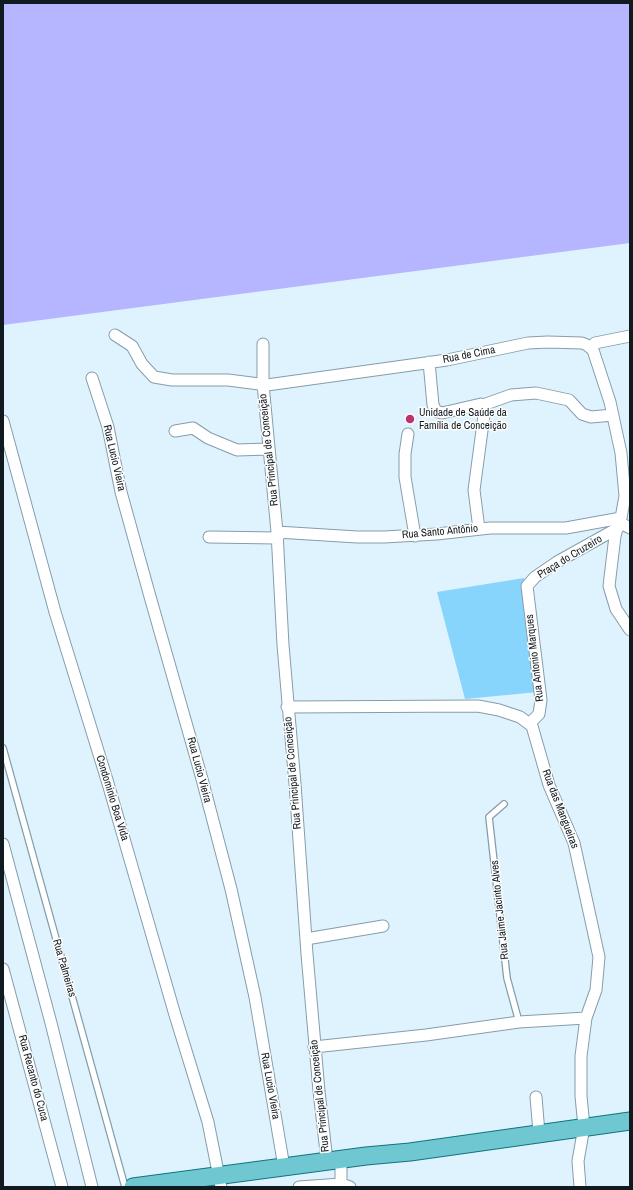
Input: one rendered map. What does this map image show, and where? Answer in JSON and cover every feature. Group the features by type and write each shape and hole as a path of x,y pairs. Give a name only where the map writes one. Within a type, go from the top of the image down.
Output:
{"main road":[{"path":"134,1187 220,1181 289,1166 410,1152 630,1121"}],"street":[{"name":"Rua de Cima","path":"115,335 132,346 142,364 154,377 172,380 228,380 263,384 285,384 466,357 532,343 572,342 585,343 591,346"},
{"path":"630,336 595,343 591,346 595,354 613,415 624,477 624,501 615,536 609,586 616,609 630,630"},
{"name":"Rua Principal de Conceição","path":"263,344 263,384 277,535 287,707 296,791 314,1047 334,1160 346,1185"},
{"path":"429,362 433,405 436,411 442,413 474,405 483,405 511,395 536,393 569,400 582,414 591,417 613,415"},
{"name":"Rua Lucio Vieira","path":"92,378 108,427 122,492 231,889 255,997 289,1166 299,1187"},
{"path":"479,529 474,490 485,411 483,405"},
{"name":"Condominio Boa Vida","path":"3,421 55,612 107,780 175,1015 208,1122 220,1181"},
{"path":"175,431 193,428 208,438 237,450 270,449"},
{"path":"408,434 404,454 405,477 415,536"},
{"name":"Rua Santo Antônio","path":"209,538 277,535 357,537 415,536 479,529 566,528 603,521 619,523"},
{"path":"619,523 630,528"},
{"name":"Praça do Cruzeiro","path":"527,590 531,580 544,570 619,523"},
{"name":"Rua Antonio Marques","path":"527,590 541,700 539,714 530,723"},
{"path":"287,707 478,706 504,711 520,717 530,723"},
{"name":"Rua das Mangueiras","path":"530,723 537,739 549,785 574,843 584,892 596,937 599,969 596,990 586,1018 581,1056 581,1096 584,1127 578,1161 580,1187"},
{"path":"3,844 51,1023 92,1187"},
{"path":"306,939 383,926"},
{"name":"Rua Recanto do Cuca","path":"3,969 62,1187"},
{"path":"314,1047 426,1035 519,1022 586,1018"},
{"path":"536,1097 539,1133"},
{"path":"299,1187 346,1185"}],"lane":[{"name":"Rua Palmeiras","path":"3,748 134,1187"},
{"name":"Rua Jaime Jacinto Alves","path":"504,804 489,817 510,994 519,1022"}],"shaded area":[{"path":"3,3 630,3 630,243 3,325"},
{"path":"524,578 538,692 465,699 437,592"}],"place":[{"name":"Unidade de Saúde da Família de Conceição","path":"410,419"}]}
